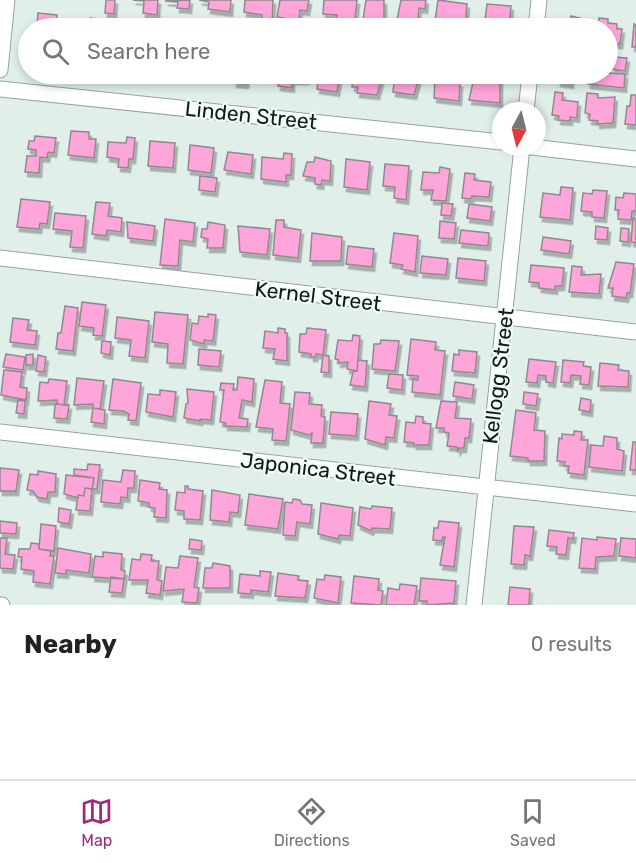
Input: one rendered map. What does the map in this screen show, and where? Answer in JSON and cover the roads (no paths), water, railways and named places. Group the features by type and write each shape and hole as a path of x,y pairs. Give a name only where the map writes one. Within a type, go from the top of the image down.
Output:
{"street":[{"path":"0,70 2,28 7,0"},
{"path":"537,18 539,0"},
{"path":"527,102 529,84"},
{"name":"Linden Street","path":"0,89 492,141"},
{"path":"546,149 636,159"},
{"name":"Kellogg Street","path":"474,605 521,156"},
{"name":"Kernel Street","path":"0,258 505,319 636,332"},
{"name":"Japonica Street","path":"0,432 636,504"}]}
